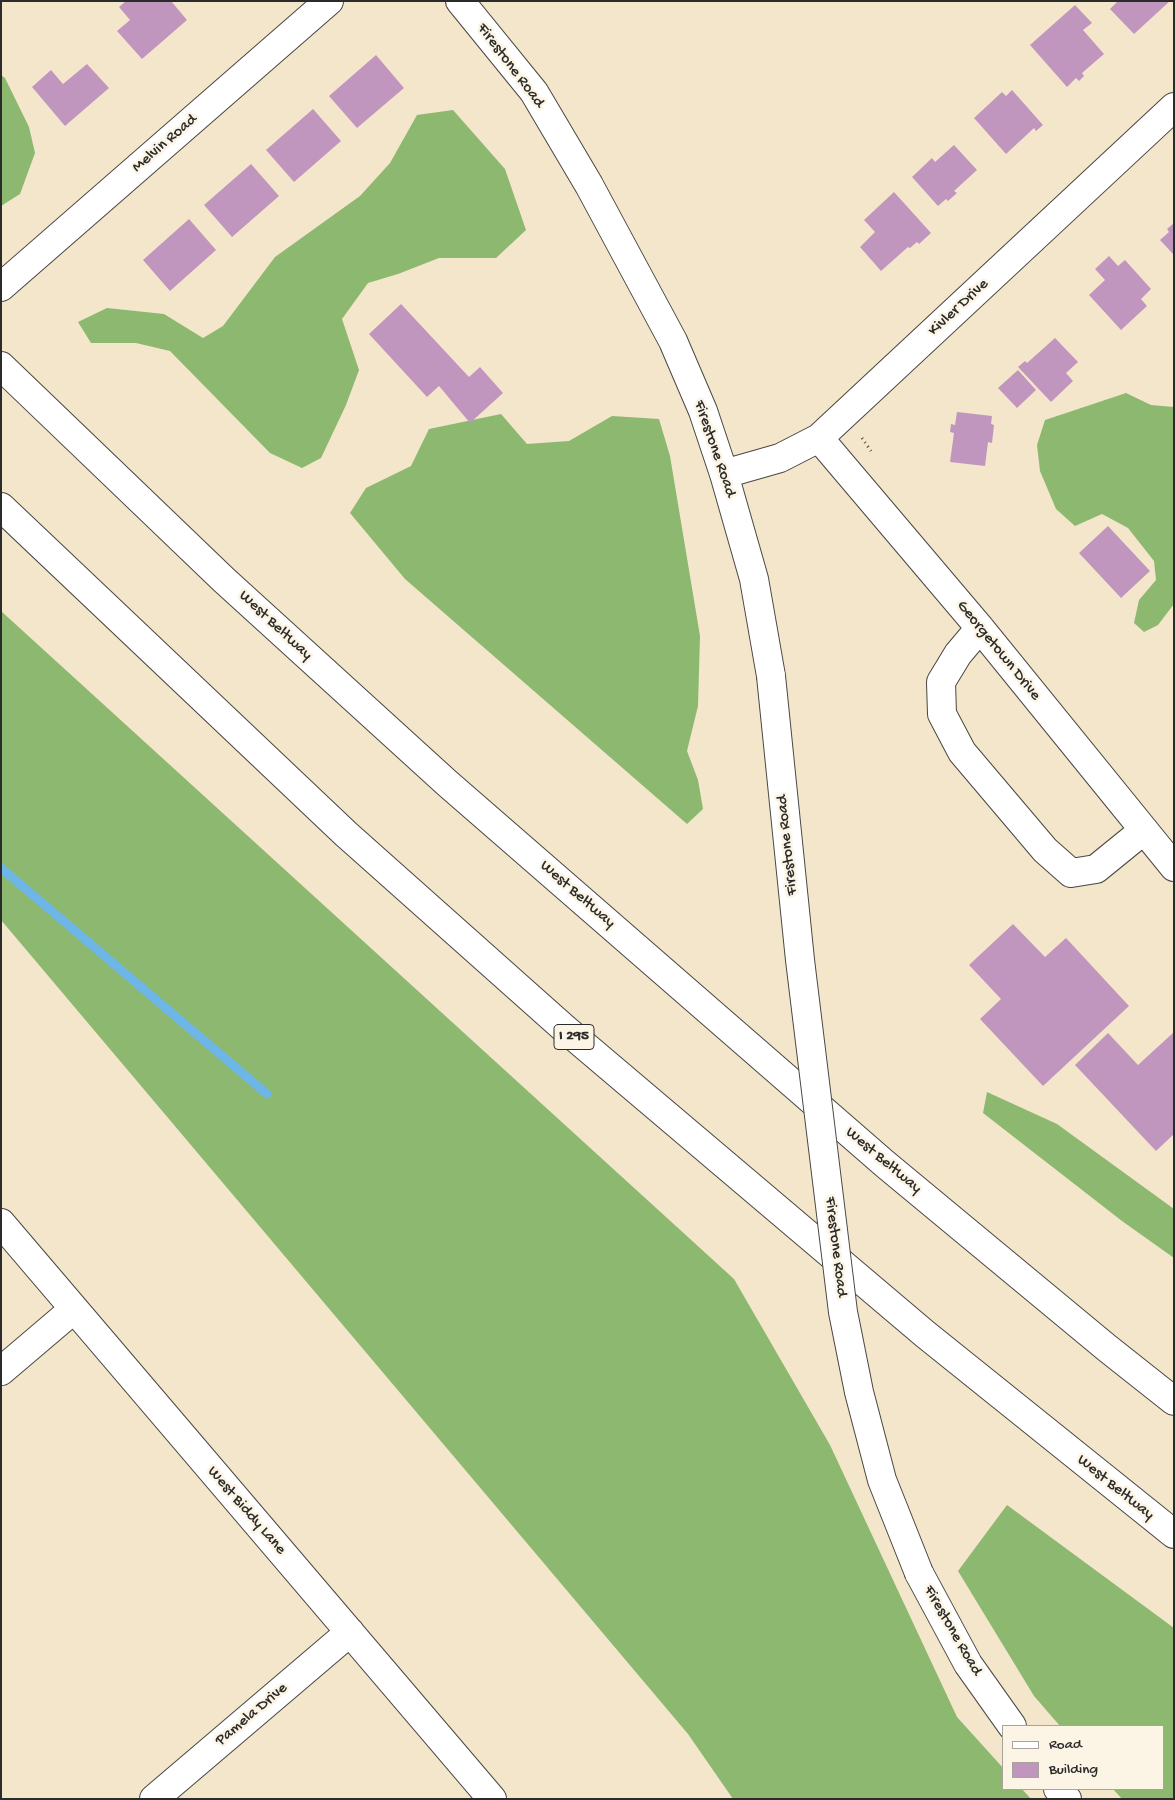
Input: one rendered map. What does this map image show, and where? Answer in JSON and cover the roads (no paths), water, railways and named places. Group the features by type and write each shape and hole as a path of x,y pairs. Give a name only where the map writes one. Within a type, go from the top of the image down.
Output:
{"main road":[{"name":"Melvin Road","path":"1,287 329,1"},
{"name":"Firestone Road","path":"460,1 534,92 589,185 673,342 703,411 724,474 754,579 771,676 800,960 843,1312 859,1392 882,1480 919,1572 968,1664 1011,1725"},
{"name":"Kivler Drive","path":"724,474 780,458 819,438 1174,107"},
{"name":"West Beltway","path":"1,366 224,580 455,789 885,1164 1106,1348 1174,1401"},
{"name":"Georgetown Drive","path":"819,438 980,628 1174,867"},
{"name":"West Beltway","path":"1,507 346,834 565,1029 925,1334 1174,1534"},
{"path":"980,628 958,654 941,682 942,714 962,752 1045,850 1070,873 1096,869 1144,830"},
{"name":"West Biddy Lane","path":"1,1223 492,1799"},
{"path":"1,1372 74,1309"},
{"name":"Pamela Drive","path":"154,1799 350,1632"}],"waterway":[{"path":"1,868 267,1094"}]}
